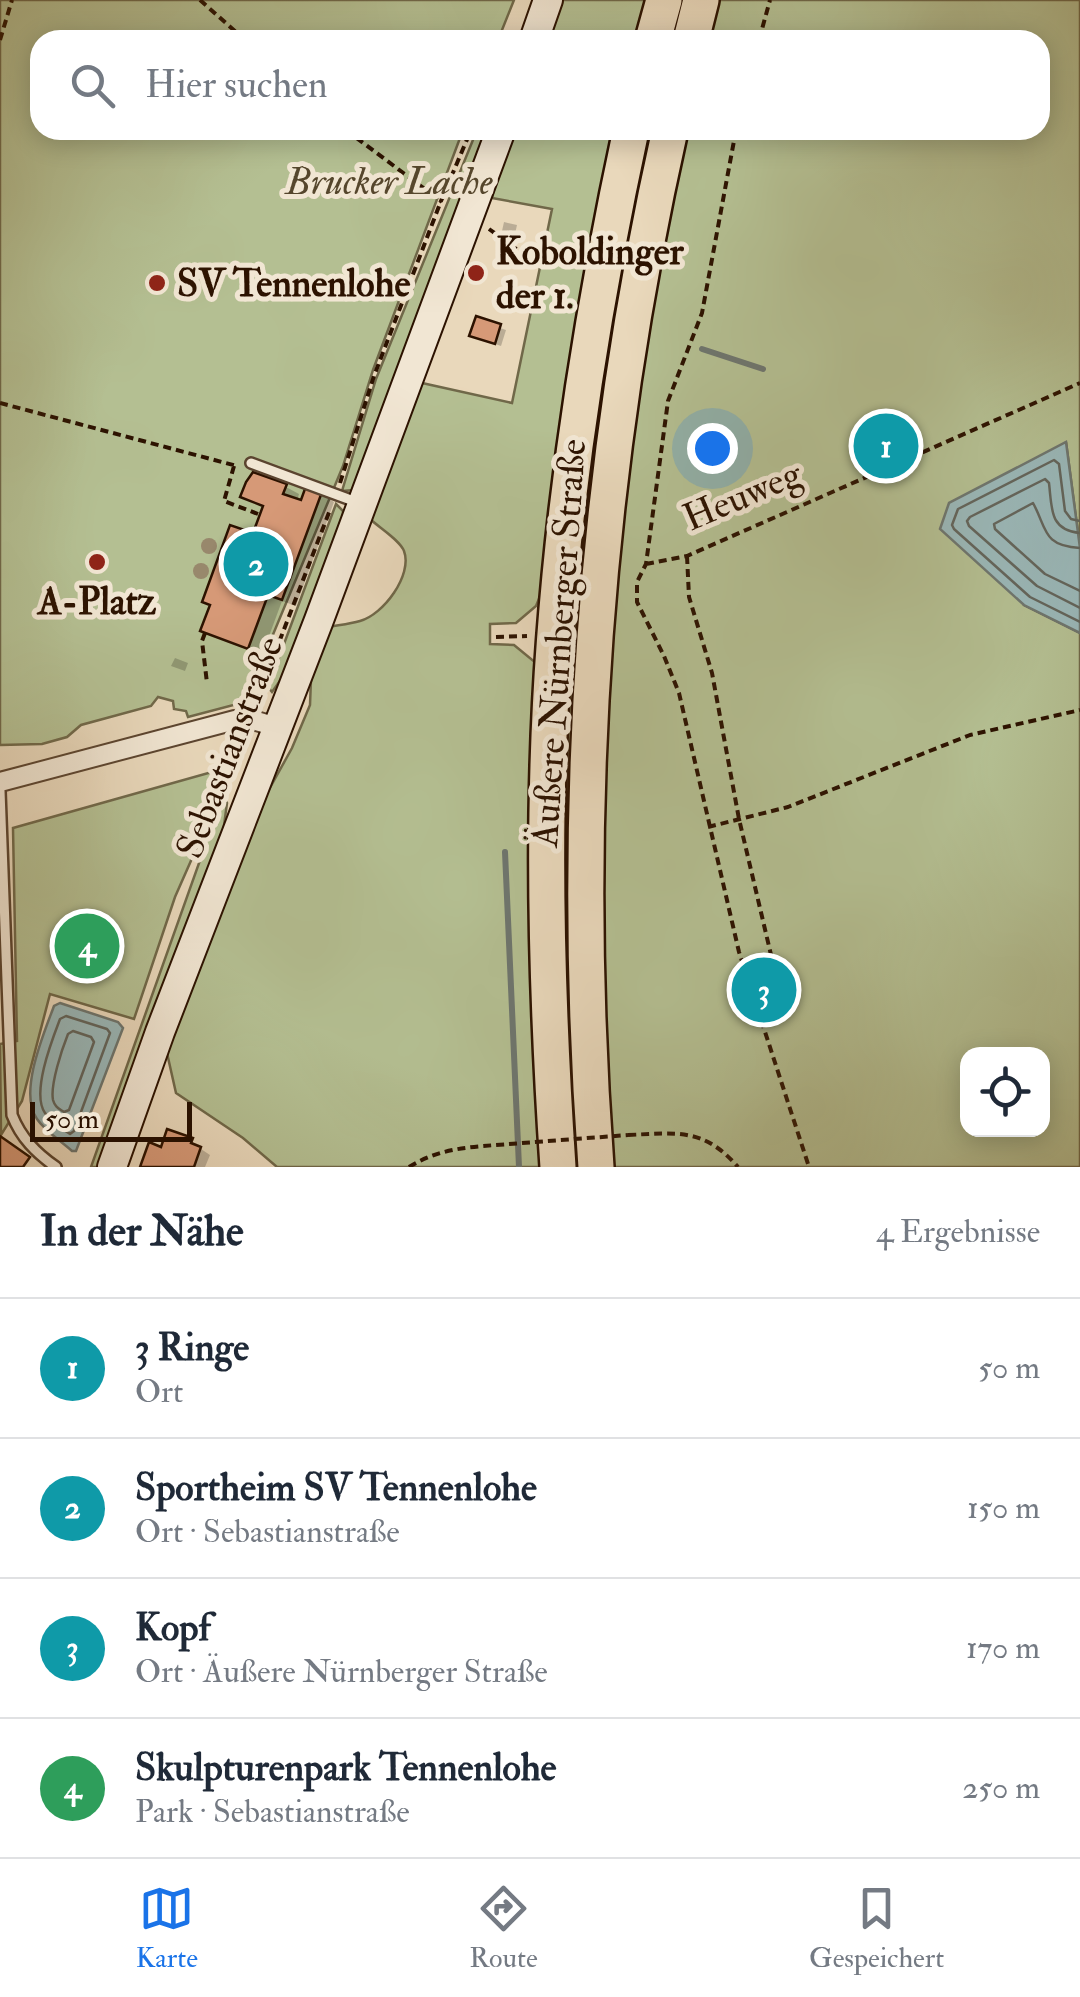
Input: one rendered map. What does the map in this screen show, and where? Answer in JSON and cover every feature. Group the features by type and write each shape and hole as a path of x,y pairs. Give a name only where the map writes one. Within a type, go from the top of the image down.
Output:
{"highway":[{"path":"656,30 664,0"},
{"path":"694,30 702,0"},
{"name":"Äußere Nürnberger Straße","path":"558,1167 546,909 555,634 584,380 630,140"},
{"name":"Äußere Nürnberger Straße","path":"596,1167 584,908 590,688 601,547 618,409 668,140"}],"street":[{"path":"538,30 548,0"},
{"name":"Sebastianstraße","path":"112,1167 278,726 349,499 497,140"},
{"path":"0,782 221,724 249,719 278,726"}],"lane":[{"path":"251,464 349,499"},
{"path":"0,791 12,1114 27,1142 56,1167"}],"path":[{"path":"0,40 12,0"},
{"path":"200,0 234,30"},
{"path":"762,30 770,0"},
{"path":"359,140 440,201"},
{"path":"197,862 214,805 249,719 349,499 357,435 374,376 466,140"},
{"path":"734,140 702,313 668,400 646,564 637,582 637,602 679,693 739,952 809,1167"},
{"name":"Heuweg","path":"646,564 687,556 1080,382"},
{"path":"0,403 234,466 251,464"},
{"path":"234,466 224,501 258,514"},
{"path":"687,556 689,597 712,673 739,820 776,976 761,1018"},
{"path":"206,633 202,641 207,683"},
{"path":"708,827 788,808 970,734 1080,710"},
{"path":"409,1167 459,1148 692,1134 714,1144 738,1167"}],"green space":[{"name":"SV Tennenlohe","path":"0,0 514,0 502,30 30,30 30,140 459,140 373,370 343,466 245,702 188,717 186,711 174,709 173,701 158,697 151,706 81,725 67,737 42,744 0,745"},
{"path":"560,0 646,0 638,30 549,30"},
{"path":"714,0 1080,0 1080,548 1066,442 1024,605 1080,633 1080,1167 608,1167 597,898 616,518 681,140 1050,140 1050,30 706,30"},
{"path":"473,140 485,140 354,490 342,491 376,379"},
{"path":"509,140 614,140 567,375 543,589 536,606 516,623 490,624 490,644 514,645 536,663 544,1167 277,1167 243,1138 176,1093 167,1053 261,804 310,705 311,679 328,627 369,617 386,603 400,582 406,561 404,551 369,518 422,383 512,403 552,209 492,198"},
{"path":"642,140 655,140 622,302 583,1167 570,1167 562,1032 563,728 583,480"},
{"path":"336,504 343,516 282,678 272,692 268,687"},
{"path":"241,745 224,798 227,803 222,841 100,1167 91,1167"},
{"path":"219,770 208,822 175,897 134,1019 50,994 22,1101 1,1135 0,1044 17,1041 13,828"}],"water":[{"path":"1066,442 1080,548 1080,633 1024,605 940,529 949,503"},
{"path":"60,1003 118,1022 123,1028 76,1151 40,1123 30,1094 39,1047 54,1006"}],"building":[{"path":"476,316 501,324 495,344 469,336"},
{"path":"253,472 287,484 283,494 301,500 306,486 322,492 282,600 268,595 248,649 200,631 210,605 202,602 230,525 253,533 263,506 240,497"},
{"path":"167,1129 193,1138 191,1143 201,1147 194,1167 140,1167 149,1142 161,1147"},
{"path":"0,1136 30,1157 23,1167 0,1167"}],"waterway":[{"path":"702,349 763,369"},
{"path":"505,852 519,1167"}],"place":[{"name":"Koboldinger der 1.","path":"476,273"},
{"name":"SV Tennenlohe","path":"157,283"},
{"name":"3 Ringe","path":"886,446"},
{"name":"A-Platz","path":"97,562"},
{"name":"Sportheim SV Tennenlohe","path":"256,564"},
{"name":"Skulpturenpark Tennenlohe","path":"87,946"},
{"name":"Kopf","path":"764,990"}],"park label":[{"name":"Brucker Lache","path":"389,181"}]}
